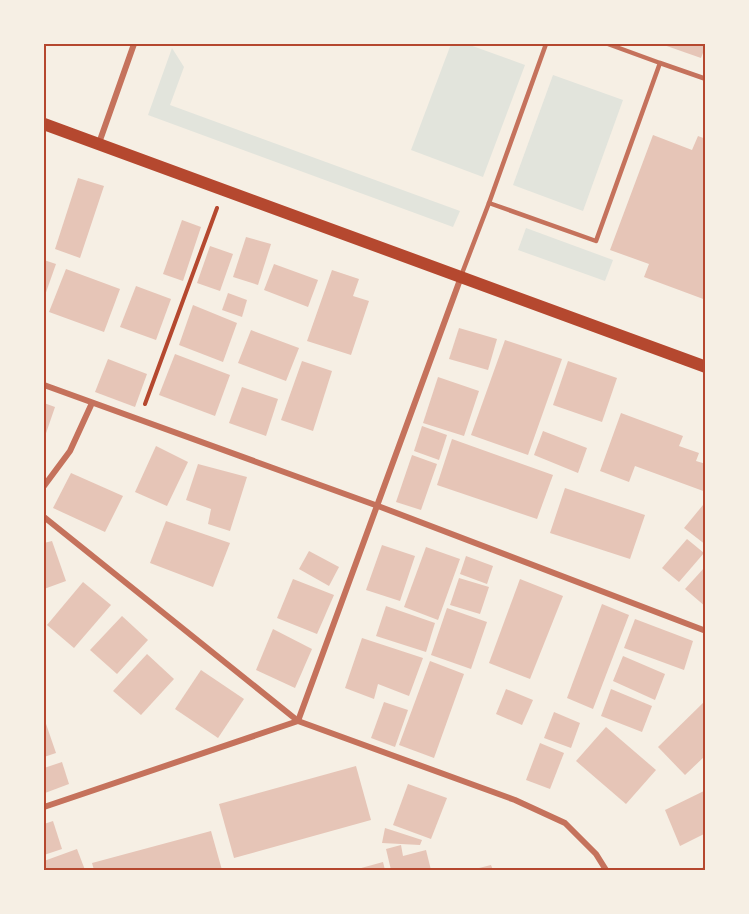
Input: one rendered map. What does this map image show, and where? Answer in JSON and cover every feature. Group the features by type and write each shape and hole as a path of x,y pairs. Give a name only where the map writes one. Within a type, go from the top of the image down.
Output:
{"main road":[{"path":"44,124 705,367"}],"street":[{"path":"99,143 134,44"},
{"path":"298,721 461,276"},
{"path":"44,386 378,506 705,631"},
{"path":"44,486 70,452 92,403"},
{"path":"44,517 298,721 515,800 565,823 596,854 606,870"},
{"path":"44,807 298,721"}],"lane":[{"path":"461,276 546,44"},
{"path":"608,44 705,79"},
{"path":"489,203 596,241 660,63"}],"path":[{"path":"139,420 223,191"}],"shaded area":[{"path":"451,44 467,44 525,65 483,177 411,150"},
{"path":"172,48 184,67 170,105 460,211 453,227 148,115"},
{"path":"553,75 623,100 583,211 513,185"},
{"path":"526,228 613,260 605,281 518,250"}],"building":[{"path":"661,44 706,44 706,45 701,58"},
{"path":"653,135 692,150 698,136 706,139 706,300 644,277 649,264 610,250"},
{"path":"78,178 104,186 80,258 55,249"},
{"path":"182,220 201,227 183,281 163,274"},
{"path":"246,237 271,244 258,285 233,277"},
{"path":"210,246 233,254 220,291 197,283"},
{"path":"44,260 56,264 44,298"},
{"path":"274,264 318,280 308,307 264,290"},
{"path":"66,269 120,289 104,332 49,312"},
{"path":"332,270 359,279 353,296 369,301 351,355 307,341"},
{"path":"136,286 171,299 156,340 120,327"},
{"path":"228,293 247,300 242,317 222,310"},
{"path":"193,305 237,323 223,362 179,345"},
{"path":"459,328 497,339 488,370 449,359"},
{"path":"251,330 299,348 286,381 238,363"},
{"path":"505,340 562,359 528,455 471,435"},
{"path":"175,354 230,375 215,416 159,395"},
{"path":"108,359 147,374 135,407 95,392"},
{"path":"302,361 332,371 313,431 281,420"},
{"path":"568,361 617,378 602,422 553,405"},
{"path":"438,377 479,391 464,436 423,423"},
{"path":"242,387 278,399 266,436 229,423"},
{"path":"44,403 55,407 44,439"},
{"path":"621,413 683,436 679,446 699,453 696,461 706,464 706,492 635,466 629,482 600,471"},
{"path":"422,426 447,435 439,460 414,451"},
{"path":"543,431 587,448 578,473 534,455"},
{"path":"452,439 553,475 537,519 437,485"},
{"path":"156,446 188,462 167,506 135,492"},
{"path":"412,455 437,464 421,510 396,502"},
{"path":"198,464 247,477 230,531 208,524 211,509 186,500"},
{"path":"71,473 123,496 105,532 53,508"},
{"path":"565,488 645,515 630,559 550,533"},
{"path":"703,505 706,508 706,545 684,528"},
{"path":"166,521 230,543 213,587 150,563"},
{"path":"687,539 704,553 679,582 662,568"},
{"path":"52,541 66,581 44,589 44,543"},
{"path":"382,545 415,556 400,601 366,590"},
{"path":"426,547 460,559 438,620 404,607"},
{"path":"309,551 339,567 329,586 299,569"},
{"path":"466,556 493,566 487,584 460,574"},
{"path":"704,568 706,569 706,607 685,589"},
{"path":"459,578 489,587 480,614 450,605"},
{"path":"293,579 334,595 317,634 277,618"},
{"path":"520,579 563,596 530,679 489,663"},
{"path":"83,582 111,605 74,648 47,625"},
{"path":"602,604 629,615 593,709 567,698"},
{"path":"386,606 435,623 426,652 376,636"},
{"path":"447,608 487,622 471,669 431,655"},
{"path":"122,616 148,640 117,674 90,650"},
{"path":"635,619 693,641 684,670 624,648"},
{"path":"273,629 312,649 295,688 256,670"},
{"path":"362,638 423,658 409,696 378,684 374,699 345,688"},
{"path":"147,654 174,679 141,715 113,691"},
{"path":"623,656 665,674 655,700 613,681"},
{"path":"430,661 464,674 434,758 399,745"},
{"path":"201,670 244,699 218,738 175,709"},
{"path":"506,689 533,700 522,725 496,714"},
{"path":"611,689 652,706 642,732 601,716"},
{"path":"706,700 706,755 685,775 658,747"},
{"path":"384,702 408,710 395,747 371,738"},
{"path":"554,712 580,723 571,748 544,738"},
{"path":"44,718 56,753 44,757"},
{"path":"606,727 656,770 626,804 576,761"},
{"path":"540,743 564,753 550,789 526,780"},
{"path":"62,762 69,784 45,793 44,768"},
{"path":"356,766 371,820 234,858 219,804"},
{"path":"408,784 447,798 431,839 393,825"},
{"path":"706,790 706,833 680,846 665,810"},
{"path":"53,821 62,849 44,855 44,824"},
{"path":"385,828 422,840 420,845 382,843"},
{"path":"211,831 222,870 94,870 92,863"},
{"path":"401,845 403,856 426,850 431,870 391,870 386,849"},
{"path":"77,849 85,870 44,870 44,861"},
{"path":"383,862 385,870 354,870"},
{"path":"491,865 493,870 471,870"}]}
